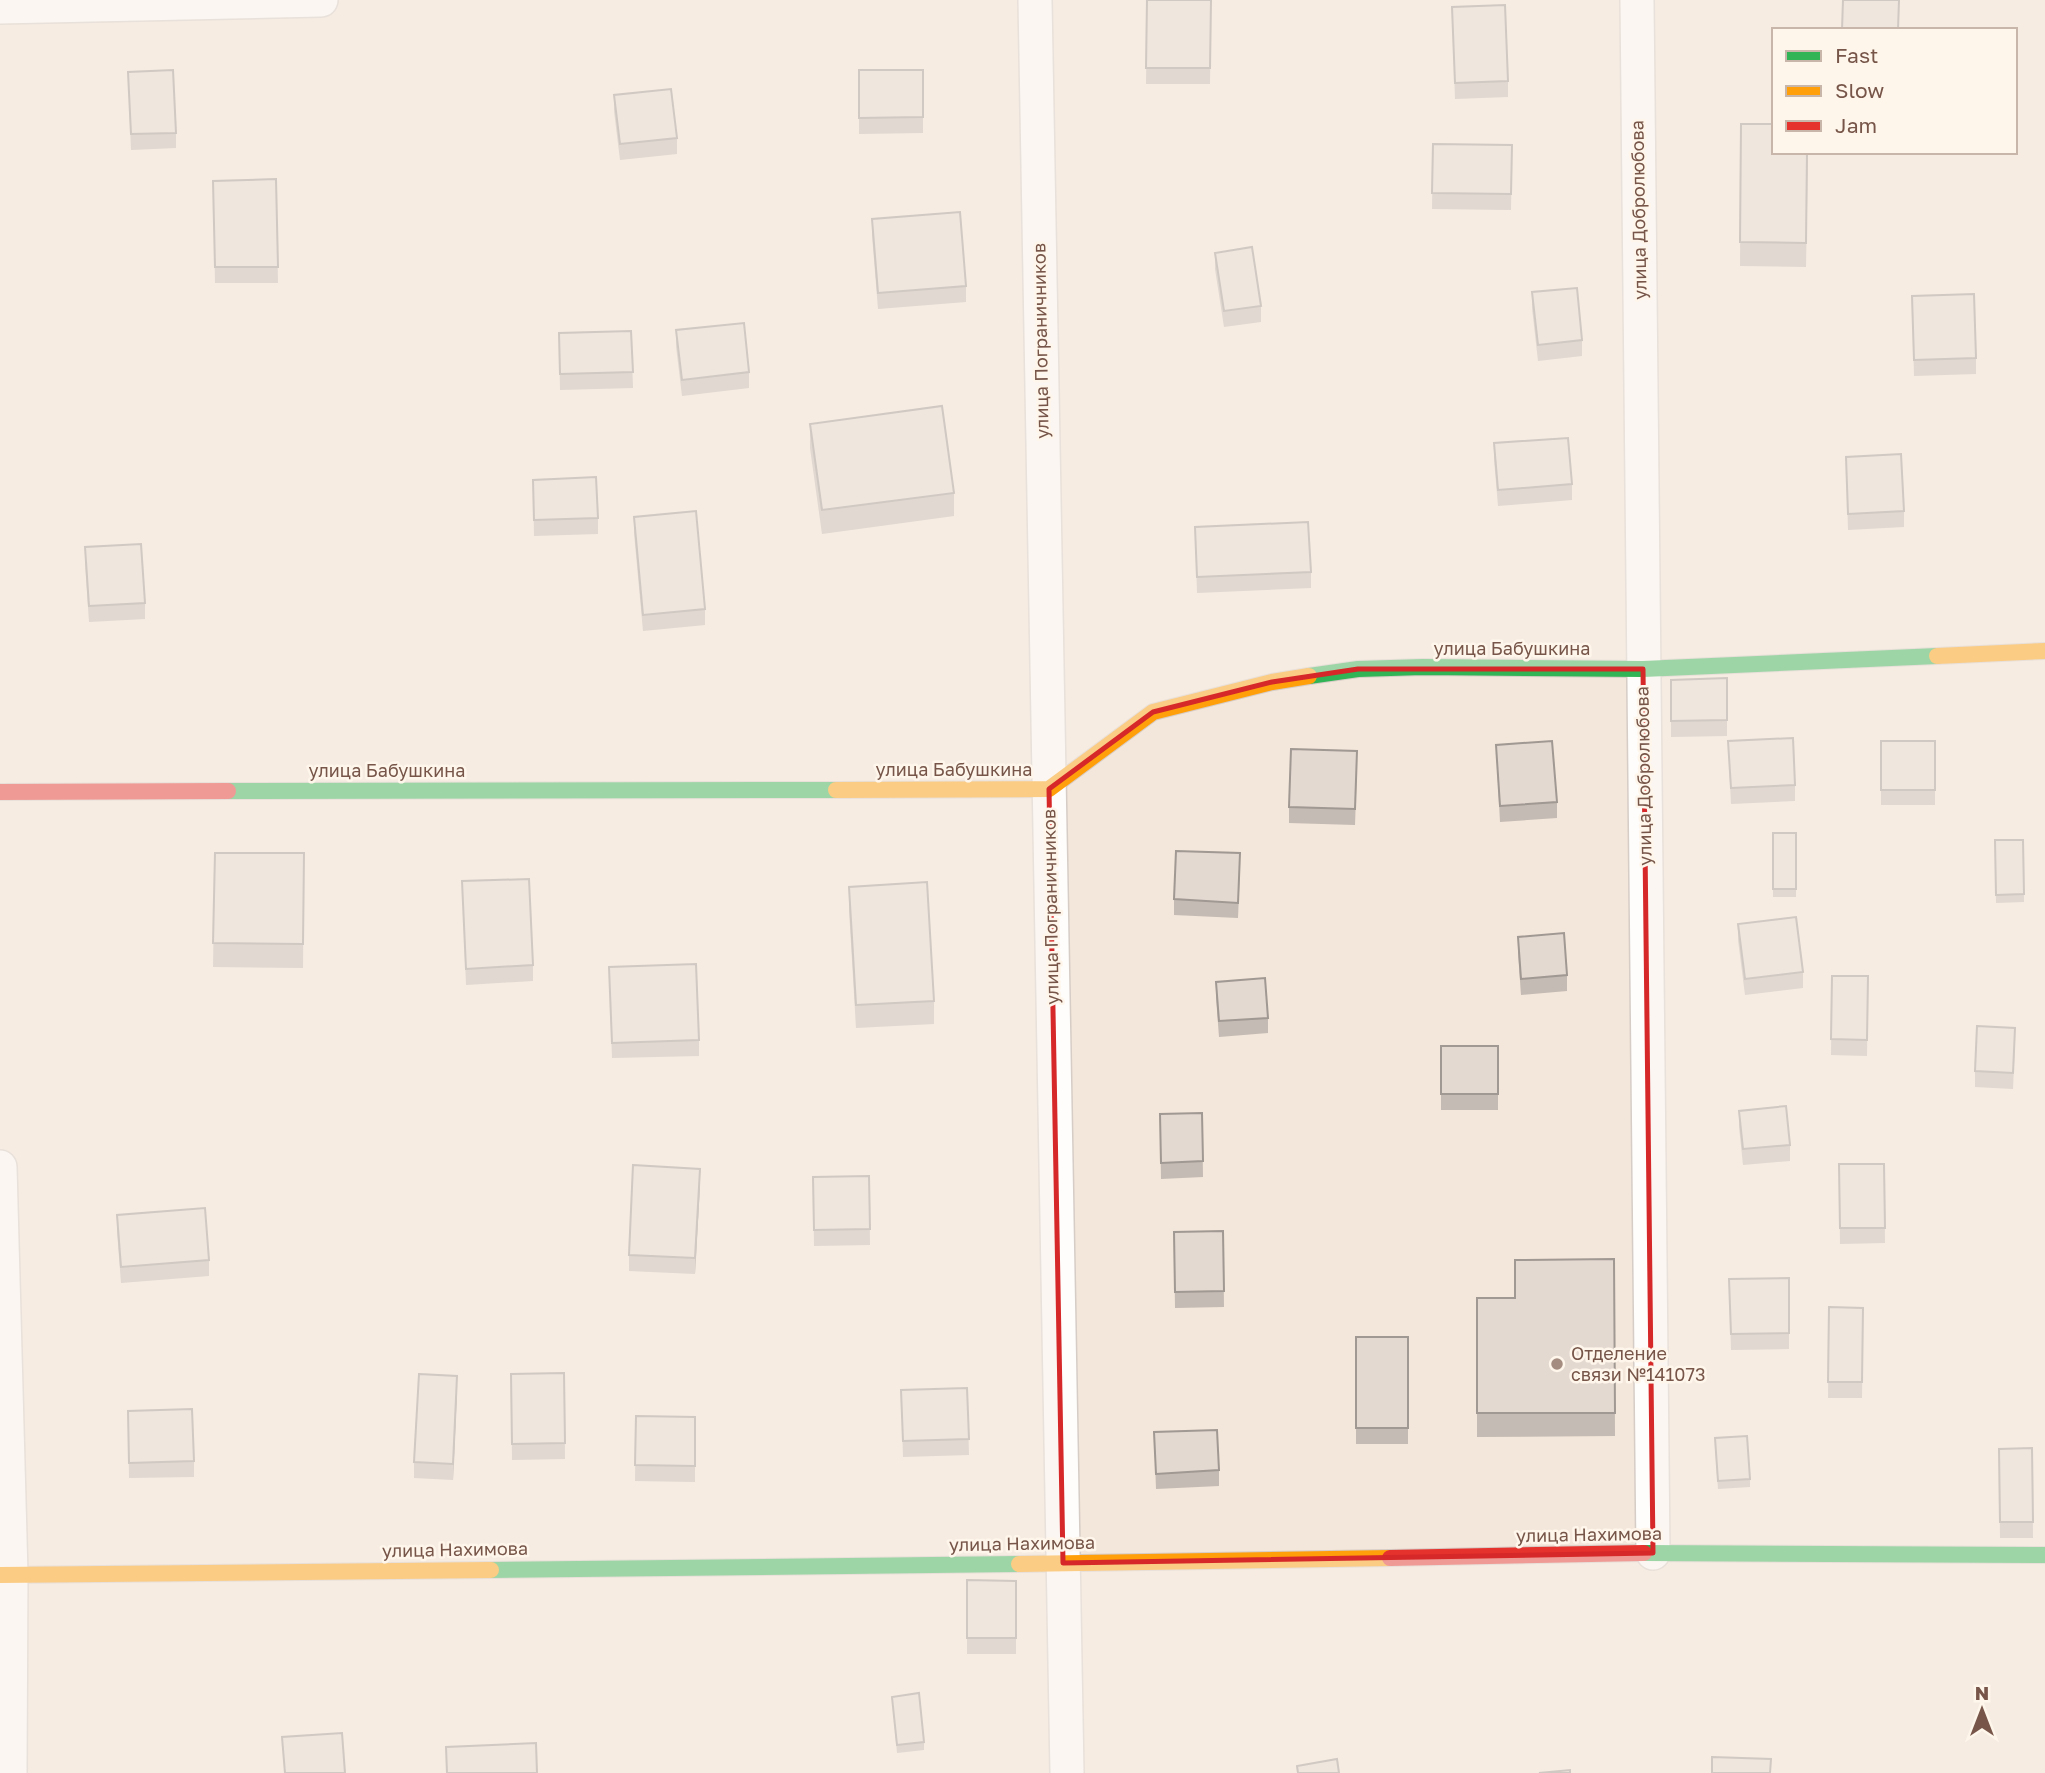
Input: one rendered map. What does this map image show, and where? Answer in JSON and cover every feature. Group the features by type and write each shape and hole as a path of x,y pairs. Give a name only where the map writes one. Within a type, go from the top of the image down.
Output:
{"street":[{"path":"0,7 321,0"},
{"name":"улица Пограничников","path":"1035,0 1067,1773"},
{"name":"улица Добролюбова","path":"1637,0 1653,1553"},
{"name":"улица Бабушкина","path":"0,792 1049,789 1153,712 1272,682 1358,669 1643,669 2045,651"},
{"path":"0,1167 10,1773"},
{"name":"улица Нахимова","path":"5,1574 1063,1563 1653,1553 2045,1555"}],"highlighted area":[{"path":"1358,669 1643,669 1653,1553 1063,1563 1049,789 1153,712 1272,682"}],"shaded area":[{"path":"0,0 2045,0 2045,1773 0,1773"}],"building":[{"path":"1147,0 1211,0 1210,68 1146,68"},
{"path":"1843,0 1899,0 1898,28 1842,28"},
{"path":"1505,5 1508,81 1455,83 1452,7"},
{"path":"173,70 176,133 131,134 128,72"},
{"path":"859,70 923,70 923,117 859,118"},
{"path":"671,89 677,138 620,144 614,95"},
{"path":"1741,124 1772,124 1772,154 1807,154 1806,243 1740,242"},
{"path":"1433,144 1512,145 1511,194 1432,193"},
{"path":"276,179 278,267 215,267 213,181"},
{"path":"960,212 966,286 878,293 872,219"},
{"path":"1252,247 1261,306 1224,311 1215,253"},
{"path":"1577,288 1582,340 1538,345 1532,292"},
{"path":"1974,294 1976,358 1914,360 1912,296"},
{"path":"744,323 749,372 682,380 676,330"},
{"path":"631,331 633,372 560,374 559,333"},
{"path":"942,406 954,493 822,510 810,424"},
{"path":"1568,438 1572,484 1498,490 1494,443"},
{"path":"1901,454 1904,511 1848,514 1846,457"},
{"path":"596,477 598,518 534,520 533,480"},
{"path":"696,511 705,609 643,615 634,517"},
{"path":"1308,522 1311,572 1197,577 1195,527"},
{"path":"141,544 145,603 89,606 85,547"},
{"path":"1727,678 1727,720 1671,721 1671,680"},
{"path":"1793,738 1795,785 1731,788 1728,741"},
{"path":"1552,741 1557,802 1500,806 1496,745"},
{"path":"1881,741 1935,741 1935,790 1881,790"},
{"path":"1291,749 1357,751 1355,809 1289,807"},
{"path":"1773,833 1796,833 1796,889 1773,889"},
{"path":"1995,840 2023,840 2024,894 1996,895"},
{"path":"1176,851 1240,853 1238,903 1174,899"},
{"path":"215,853 304,853 303,944 213,943"},
{"path":"529,879 533,965 466,969 462,881"},
{"path":"927,882 934,1001 856,1005 849,887"},
{"path":"1796,917 1803,972 1745,979 1738,924"},
{"path":"1564,933 1567,975 1521,979 1518,937"},
{"path":"696,964 699,1040 612,1043 609,967"},
{"path":"1832,976 1868,976 1867,1040 1831,1039"},
{"path":"1265,978 1268,1018 1219,1021 1216,982"},
{"path":"1977,1026 2015,1028 2013,1073 1975,1071"},
{"path":"1441,1046 1498,1046 1498,1094 1441,1094"},
{"path":"1786,1106 1790,1145 1743,1149 1739,1111"},
{"path":"1202,1113 1203,1161 1161,1163 1160,1114"},
{"path":"1839,1164 1884,1164 1885,1228 1840,1228"},
{"path":"633,1165 700,1169 695,1258 629,1255"},
{"path":"869,1176 870,1229 814,1230 813,1177"},
{"path":"205,1208 209,1260 121,1267 117,1215"},
{"path":"1223,1231 1224,1291 1175,1292 1174,1232"},
{"path":"1614,1259 1615,1413 1477,1413 1477,1298 1515,1298 1515,1260"},
{"path":"1789,1278 1789,1333 1731,1334 1729,1279"},
{"path":"1829,1307 1863,1308 1862,1382 1828,1382"},
{"path":"1356,1337 1408,1337 1408,1428 1356,1428"},
{"path":"564,1373 565,1443 512,1444 511,1374"},
{"path":"419,1374 457,1376 453,1464 414,1462"},
{"path":"967,1388 969,1439 903,1441 901,1390"},
{"path":"192,1409 194,1461 129,1463 128,1411"},
{"path":"636,1416 695,1417 695,1466 635,1465"},
{"path":"1217,1430 1219,1470 1156,1474 1154,1432"},
{"path":"1747,1436 1750,1479 1718,1481 1715,1438"},
{"path":"2032,1448 2033,1522 2000,1522 1999,1449"},
{"path":"967,1580 1016,1581 1016,1638 967,1638"},
{"path":"919,1693 924,1742 897,1745 892,1697"},
{"path":"342,1733 345,1773 285,1773 282,1737"},
{"path":"536,1743 537,1773 447,1773 446,1747"},
{"path":"1712,1757 1771,1759 1770,1773 1712,1773"},
{"path":"1337,1759 1339,1773 1298,1773 1297,1766"},
{"path":"1570,1770 1570,1773 1539,1773"}],"traffic: fast":[{"path":"1309,676 1358,669 1643,669 1937,656"},
{"path":"228,791 836,790"},
{"path":"1644,1553 2045,1555"},
{"path":"491,1570 1019,1564"}],"traffic: slow":[{"path":"1937,656 2045,651"},
{"path":"836,790 1049,789 1153,712 1272,682 1309,676"},
{"path":"1019,1564 1390,1558"},
{"path":"0,1575 491,1570"}],"traffic: jam":[{"path":"0,792 228,791"},
{"path":"1390,1558 1644,1553"}],"place":[{"name":"Отделение связи №141073","path":"1557,1364"}]}
